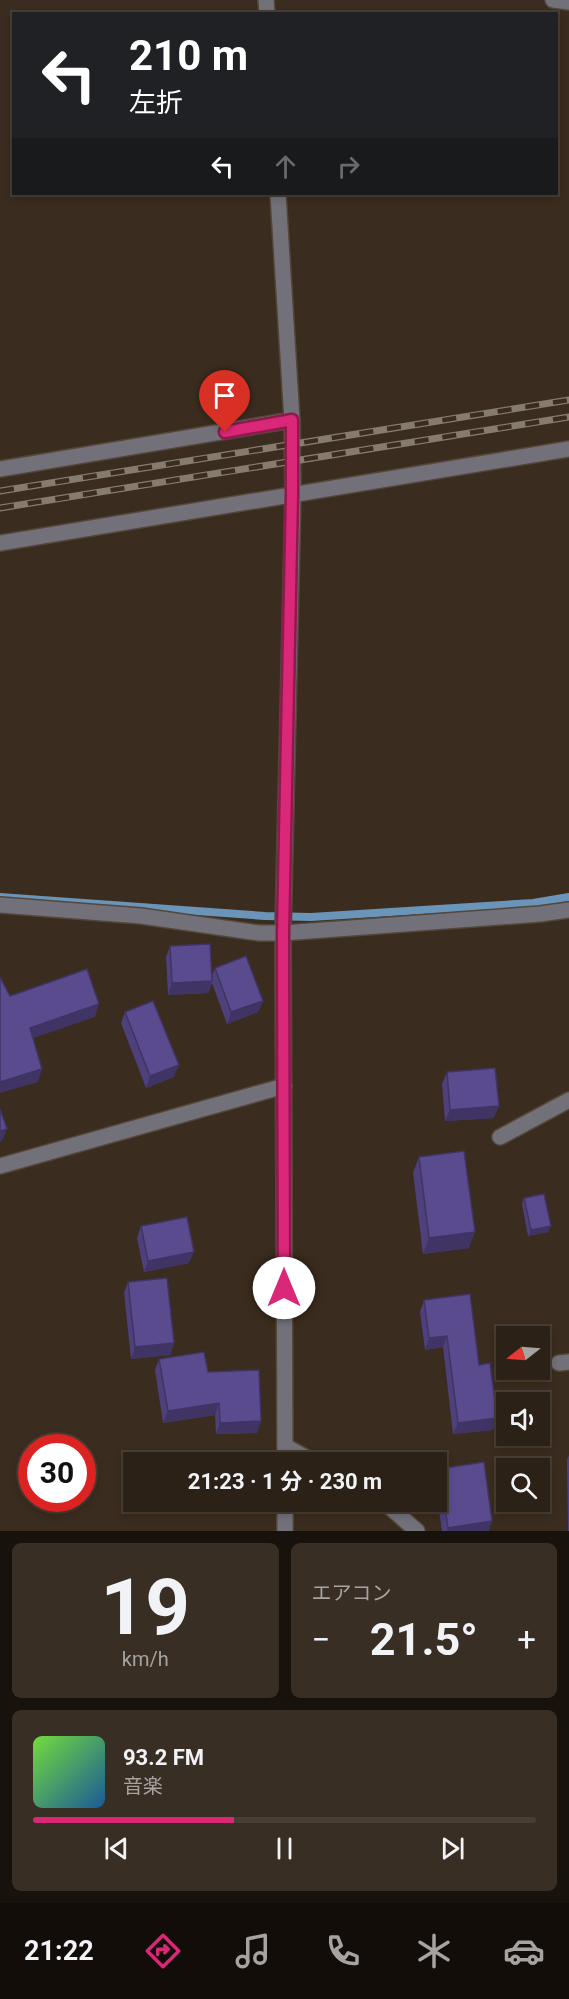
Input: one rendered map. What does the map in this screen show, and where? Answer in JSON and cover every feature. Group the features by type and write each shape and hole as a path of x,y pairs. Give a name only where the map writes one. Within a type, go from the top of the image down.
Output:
{"street":[{"path":"553,0 569,2"},
{"path":"278,195 292,420 283,933 285,1452"},
{"path":"0,469 292,420"},
{"path":"0,543 569,449"},
{"path":"0,905 141,916 259,933 540,914 569,910"},
{"path":"0,1166 284,1086"},
{"path":"500,1137 569,1100"},
{"path":"285,1446 296,1452"},
{"path":"285,1512 285,1531"},
{"path":"395,1512 417,1531"}],"building":[{"path":"210,944 212,981 172,983 170,946"},
{"path":"246,956 263,1001 231,1012 215,968"},
{"path":"87,969 99,1004 30,1028 42,1069 0,1082 0,977 10,996"},
{"path":"153,1001 179,1065 150,1076 125,1012"},
{"path":"495,1068 499,1106 450,1110 447,1072"},
{"path":"0,1109 7,1129 0,1131"},
{"path":"464,1151 475,1232 429,1238 419,1157"},
{"path":"544,1194 551,1226 531,1230 524,1198"},
{"path":"187,1217 194,1252 148,1261 141,1226"},
{"path":"167,1278 174,1343 135,1347 128,1282"},
{"path":"470,1294 479,1365 490,1363 496,1418 458,1423 447,1336 429,1338 424,1300"},
{"path":"204,1352 208,1372 259,1370 261,1421 220,1423 219,1403 168,1411 159,1359"},
{"path":"484,1462 492,1521 448,1528 446,1512 447,1468"}],"waterway":[{"path":"0,897 265,916 311,917 533,903 569,897"}],"railway":[{"path":"0,491 569,400"},
{"path":"0,508 569,417"}],"route":[{"path":"225,432 292,420 283,933 284,1288"}]}
